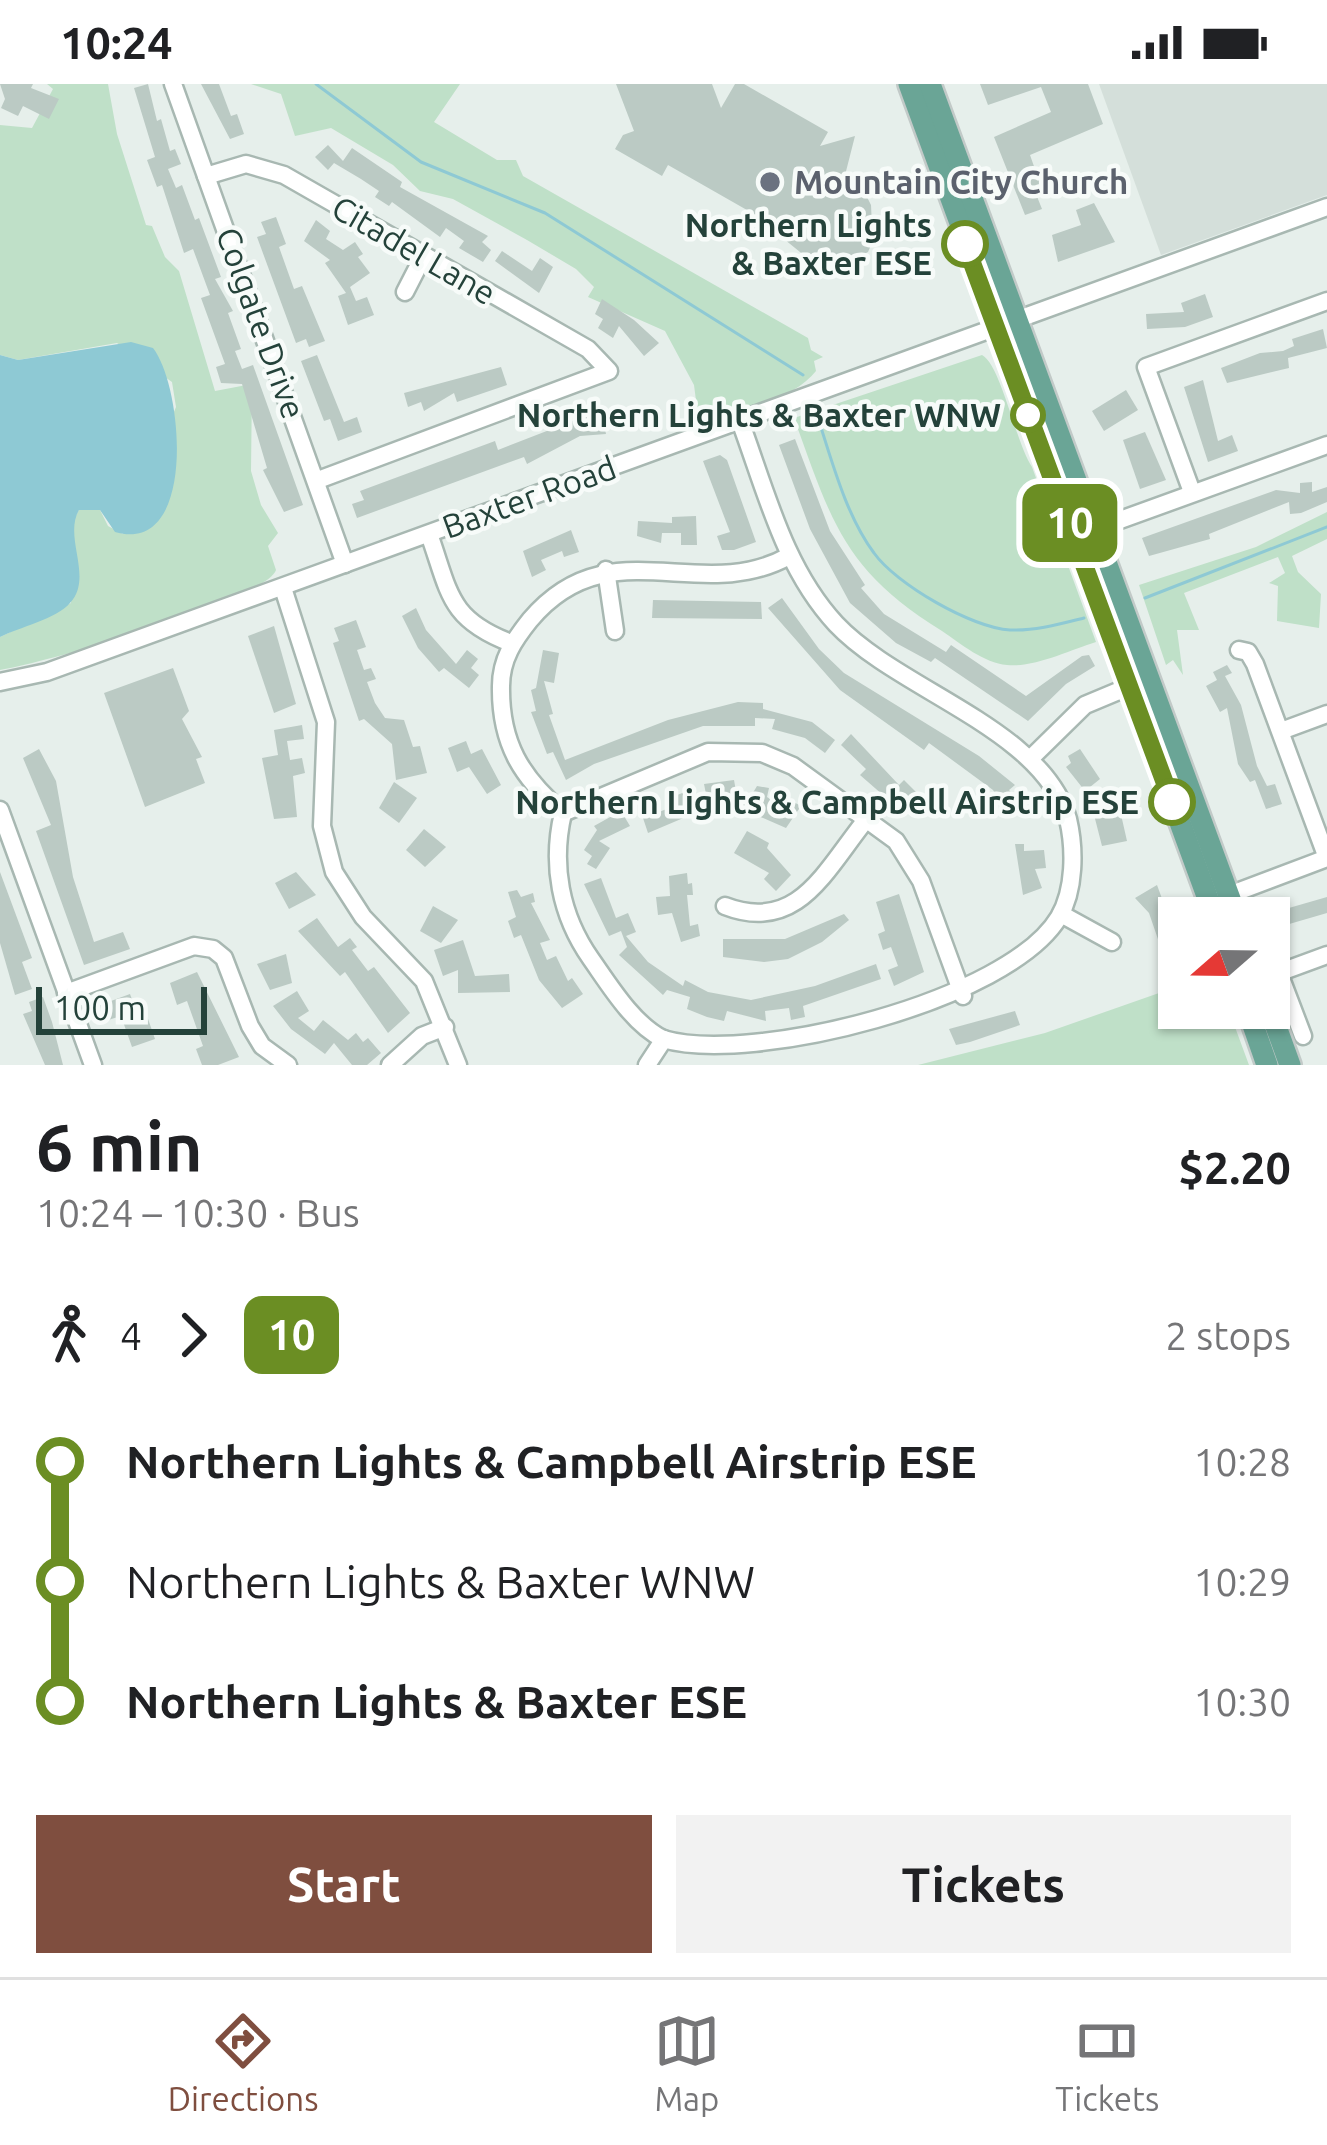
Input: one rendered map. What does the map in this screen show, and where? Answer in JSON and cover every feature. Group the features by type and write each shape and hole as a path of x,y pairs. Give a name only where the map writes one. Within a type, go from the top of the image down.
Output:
{"main road":[{"path":"908,84 1085,533 1215,897"},
{"path":"930,84 1006,324"},
{"path":"1255,1029 1268,1065"},
{"path":"1278,1029 1291,1065"}],"street":[{"name":"Colgate Drive","path":"173,84 345,564"},
{"name":"Citadel Lane","path":"206,176 246,164 284,175 588,349 609,371 318,480"},
{"name":"Baxter Road","path":"0,682 47,672 283,588 1327,207"},
{"path":"405,292 424,255"},
{"path":"1192,492 1146,367 1327,301"},
{"path":"563,813 554,849 561,894 585,951 620,1001 664,1040 729,1054 791,1051 963,996 1023,956 1061,914 1072,870 1068,820 1059,796 1030,759 856,643 815,598 789,556 740,421"},
{"path":"1085,533 1327,445"},
{"path":"429,534 454,603 474,629 512,643"},
{"path":"563,813 529,784 506,745 501,673 512,643 537,612 574,584 606,570 730,575 765,569 789,556"},
{"path":"606,570 615,631"},
{"path":"283,588 326,722 322,826 334,872 363,917 412,963 446,1027 458,1065"},
{"path":"1237,897 1327,858 1255,664 1248,652 1239,650"},
{"path":"1030,759 1085,705 1139,683"},
{"path":"1281,731 1327,714"},
{"path":"563,813 661,767 708,752 762,753 794,766 829,787 896,842 922,881 963,996"},
{"path":"0,810 93,1065"},
{"path":"725,906 751,916 782,913 814,886 865,821"},
{"path":"1061,914 1112,942"},
{"path":"66,993 194,946 213,949 224,958 262,1046 288,1065"},
{"path":"1290,969 1327,956"},
{"path":"1290,1009 1303,1036"},
{"path":"390,1065 422,1036 446,1027"},
{"path":"646,1065 664,1040"}],"shaded area":[{"path":"1099,84 1327,84 1327,195 1161,255"}],"green space":[{"path":"47,84 108,84 117,134 146,225 152,226 165,257 179,271 215,391 252,384 251,471 261,505 278,533 268,546 276,570 263,583 195,613 103,644 0,670 0,637 71,603 72,523 79,510 100,510 108,526 123,534 176,407 172,382 117,343 18,360 0,355 0,125 32,128 53,89"},
{"path":"251,84 460,84 434,122 497,160 516,160 523,176 808,338 811,350 823,357 814,361 816,371 806,381 778,398 745,410 698,416 694,385 665,331 588,297 594,287 576,269 453,199 420,191 393,165 331,128 295,136 281,94"},
{"path":"982,355 1002,388 1096,642 1029,664 1007,665 981,657 883,587 862,564 832,515 794,418"},
{"path":"1327,512 1327,539 1292,556 1298,572 1321,594 1319,628 1277,621 1278,586 1269,583 1285,573 1278,557 1184,593 1199,630 1177,630 1183,675 1173,660 1166,665 1139,585 1256,547"},
{"path":"1158,993 1158,1029 1236,1029 1249,1065 918,1065 1045,1033"}],"water":[{"path":"131,342 153,348 172,397 176,464 171,495 160,519 141,533 115,532 100,510 79,510 74,533 77,593 56,614 0,637 0,355 18,360"}],"building":[{"path":"0,84 33,84 31,88 59,99 49,119 23,106 18,116 1,108 5,99"},
{"path":"148,84 157,121 161,119 170,151 175,149 181,164 168,169 176,188 182,185 195,220 199,218 221,277 215,279 233,311 228,313 241,349 235,351 242,369 253,365 303,505 284,512 263,470 267,468 242,384 221,383 216,367 225,364 201,298 210,295 193,249 184,253 162,185 157,187 147,160 155,157 134,88"},
{"path":"201,84 219,84 244,134 230,139"},
{"name":"Mountain City Church","path":"616,84 712,84 721,108 735,84 744,84 828,132 820,146 855,136 842,187 865,193 871,205 872,226 878,229 868,252 835,269 832,264 821,269 779,235 782,230 668,165 662,176 615,149 623,135 634,131"},
{"path":"980,84 1088,84 1103,124 1030,155 1043,192 1036,194 1042,209 1025,215 994,137 1051,112 1041,87 988,105"},
{"path":"328,145 343,161 352,148 402,182 400,187 488,236 482,242 491,250 483,262 459,248 464,241 446,228 440,237 392,202 389,206 375,197 379,191 361,179 334,163 328,170 315,157"},
{"path":"1094,203 1115,242 1058,262 1052,235 1081,225 1076,210"},
{"path":"276,217 286,244 279,247 294,289 302,286 325,341 309,347 306,339 296,343 257,237 266,234 261,222"},
{"path":"316,220 330,231 326,239 343,250 355,242 363,254 358,257 370,273 350,287 356,301 367,297 374,315 348,325 338,296 346,293 325,263 330,260 304,241"},
{"path":"502,251 532,271 540,258 553,267 539,293 495,261"},
{"path":"1205,294 1213,317 1185,327 1147,329 1146,314 1184,312 1181,303"},
{"path":"602,299 659,343 644,356 619,326 613,338 598,328 603,319 595,314"},
{"path":"1323,329 1327,348 1288,358 1289,368 1227,383 1221,368 1260,353 1283,351 1294,346 1292,339"},
{"path":"317,355 344,422 357,417 362,432 338,441 330,419 324,421 301,361"},
{"path":"501,367 507,385 457,402 454,393 424,411 421,402 408,407 404,393"},
{"path":"1203,380 1218,441 1232,435 1238,451 1208,462 1184,387"},
{"path":"1126,390 1138,410 1104,431 1092,411"},
{"path":"601,410 606,434 580,436 527,464 524,457 357,518 352,504 364,500 360,491 495,441 498,450"},
{"path":"1145,432 1166,480 1140,489 1123,440"},
{"path":"795,439 830,531 865,585 861,588 884,614 946,652 951,645 1026,696 1082,656 1089,655 1095,666 1066,684 1028,721 935,658 931,662 896,643 850,603 810,529 779,445"},
{"path":"720,455 727,460 756,542 734,550 722,550 717,536 730,532 703,461"},
{"path":"1312,482 1312,492 1327,487 1327,502 1290,514 1289,502 1209,534 1210,539 1149,556 1142,538 1276,490 1300,493 1300,483"},
{"path":"696,516 697,545 681,545 681,533 662,533 661,543 637,536 638,521 672,523 672,517"},
{"path":"571,530 579,552 564,557 562,551 541,560 546,570 532,577 523,551"},
{"path":"782,598 819,649 844,673 979,756 1015,785 1009,790 1014,796 1003,807 993,790 929,743 924,750 840,690 768,608"},
{"path":"653,600 761,602 762,619 652,618"},
{"path":"416,608 426,630 456,664 467,650 478,659 471,668 479,675 469,688 444,668 439,672 418,648 402,616"},
{"path":"356,620 366,647 357,650 364,670 371,668 376,679 367,682 375,703 385,718 404,720 413,747 420,746 427,773 396,780 392,744 364,719 359,721 333,643 339,641 334,628"},
{"path":"274,626 296,704 274,713 248,636"},
{"path":"543,650 559,653 554,683 544,681 553,714 549,715 565,760 668,720 738,702 763,703 763,709 812,722 835,740 825,753 805,738 772,729 775,719 755,718 755,726 703,726 594,764 566,780 553,752 547,754 531,712 536,711 531,690 536,688"},
{"path":"1227,665 1232,673 1225,676 1241,705 1257,766 1267,786 1275,784 1282,804 1266,809 1255,780 1250,782 1238,764 1227,708 1220,712 1206,686 1217,680 1213,672"},
{"path":"173,668 189,711 182,719 202,757 196,759 205,783 145,807 104,693"},
{"path":"302,725 304,739 287,741 290,760 302,758 305,773 293,776 297,817 274,819 262,758 278,755 274,730"},
{"path":"851,734 899,785 904,780 916,792 899,809 860,775 866,769 841,745"},
{"path":"466,741 471,754 482,749 501,785 487,794 469,767 457,772 448,748"},
{"path":"39,749 56,781 73,877 94,942 123,932 130,949 84,965 36,831 51,825 23,758"},
{"path":"1080,749 1100,779 1085,791 1066,767 1071,763 1068,756"},
{"path":"734,780 737,797 700,803 707,808 648,833 643,818 672,807 669,798 685,792 688,801 706,794 704,784"},
{"path":"394,782 417,798 399,823 379,808"},
{"path":"757,786 769,788 767,797 782,807 788,799 801,806 786,828 756,815 759,808 753,814 738,812 741,795 751,796"},
{"path":"1115,788 1127,841 1102,846 1092,807 1104,803 1100,792"},
{"path":"621,811 630,826 599,841 610,848 596,869 587,864 592,856 584,850 597,830 594,826"},
{"path":"424,829 446,847 425,867 406,850"},
{"path":"747,831 769,843 767,848 791,875 776,891 764,879 769,873 734,853"},
{"path":"1015,844 1024,844 1024,851 1044,850 1046,868 1035,869 1042,888 1023,895"},
{"path":"0,872 32,958 22,962 32,989 15,995 0,943"},
{"path":"296,872 316,895 289,909 275,883"},
{"path":"687,873 693,895 687,895 690,926 698,924 700,936 681,942 672,913 658,915 656,897 670,896 669,876"},
{"path":"601,878 616,918 628,913 636,932 626,936 648,962 683,986 685,980 708,992 751,1000 815,986 876,964 881,979 803,1006 805,1017 791,1020 789,1008 765,1011 766,1021 727,1011 724,1021 707,1017 687,1009 690,997 667,990 663,995 619,955 627,947 621,931 609,936 584,884"},
{"path":"1157,885 1161,897 1158,939 1149,913 1135,898"},
{"path":"517,890 521,897 533,893 535,902 531,903 550,940 540,943 547,960 556,956 568,981 572,978 583,994 562,1008 539,980 521,935 514,938 508,921 516,917 508,892"},
{"path":"899,894 924,972 894,986 888,970 898,966 891,947 883,950 878,934 885,931 876,902"},
{"path":"1327,897 1327,913 1290,924 1290,908"},
{"path":"433,906 458,920 441,943 420,931"},
{"path":"844,914 849,920 822,942 788,959 764,962 723,957 723,939 785,939"},
{"path":"317,918 338,947 350,938 357,947 352,950 368,971 374,967 410,1013 388,1033 345,972 340,976 298,931"},
{"path":"463,940 475,976 509,974 510,992 458,993 458,970 443,976 434,950"},
{"path":"286,954 292,983 270,990 257,964"},
{"path":"197,972 239,1057 218,1065 202,1065 196,1049 203,1046 187,1001 177,1005 170,983"},
{"path":"297,991 309,1011 298,1018 314,1031 323,1020 348,1040 356,1033 363,1042 368,1038 381,1053 367,1065 352,1065 334,1043 325,1054 291,1029 273,1006"},
{"path":"130,994 139,1019 147,1016 155,1039 132,1047 121,1016 105,1021 100,1005"},
{"path":"43,997 63,1065 45,1065 23,1014 32,1011 29,1002"},
{"path":"1015,1011 1020,1025 970,1042 956,1045 949,1029"}],"waterway":[{"path":"316,84 421,162 545,213 803,375"},
{"path":"814,406 854,520 874,553 899,578 956,613 994,627 1029,629 1084,618"},
{"path":"1145,598 1327,527"}],"bus line":[{"name":"10","path":"965,244 1172,802"}],"place":[{"name":"Mountain City Church","path":"770,182"},
{"name":"Northern Lights & Baxter ESE","path":"965,244"},
{"name":"Northern Lights & Baxter WNW","path":"1028,415"},
{"name":"Northern Lights & Campbell Airstrip ESE","path":"1172,802"}]}
